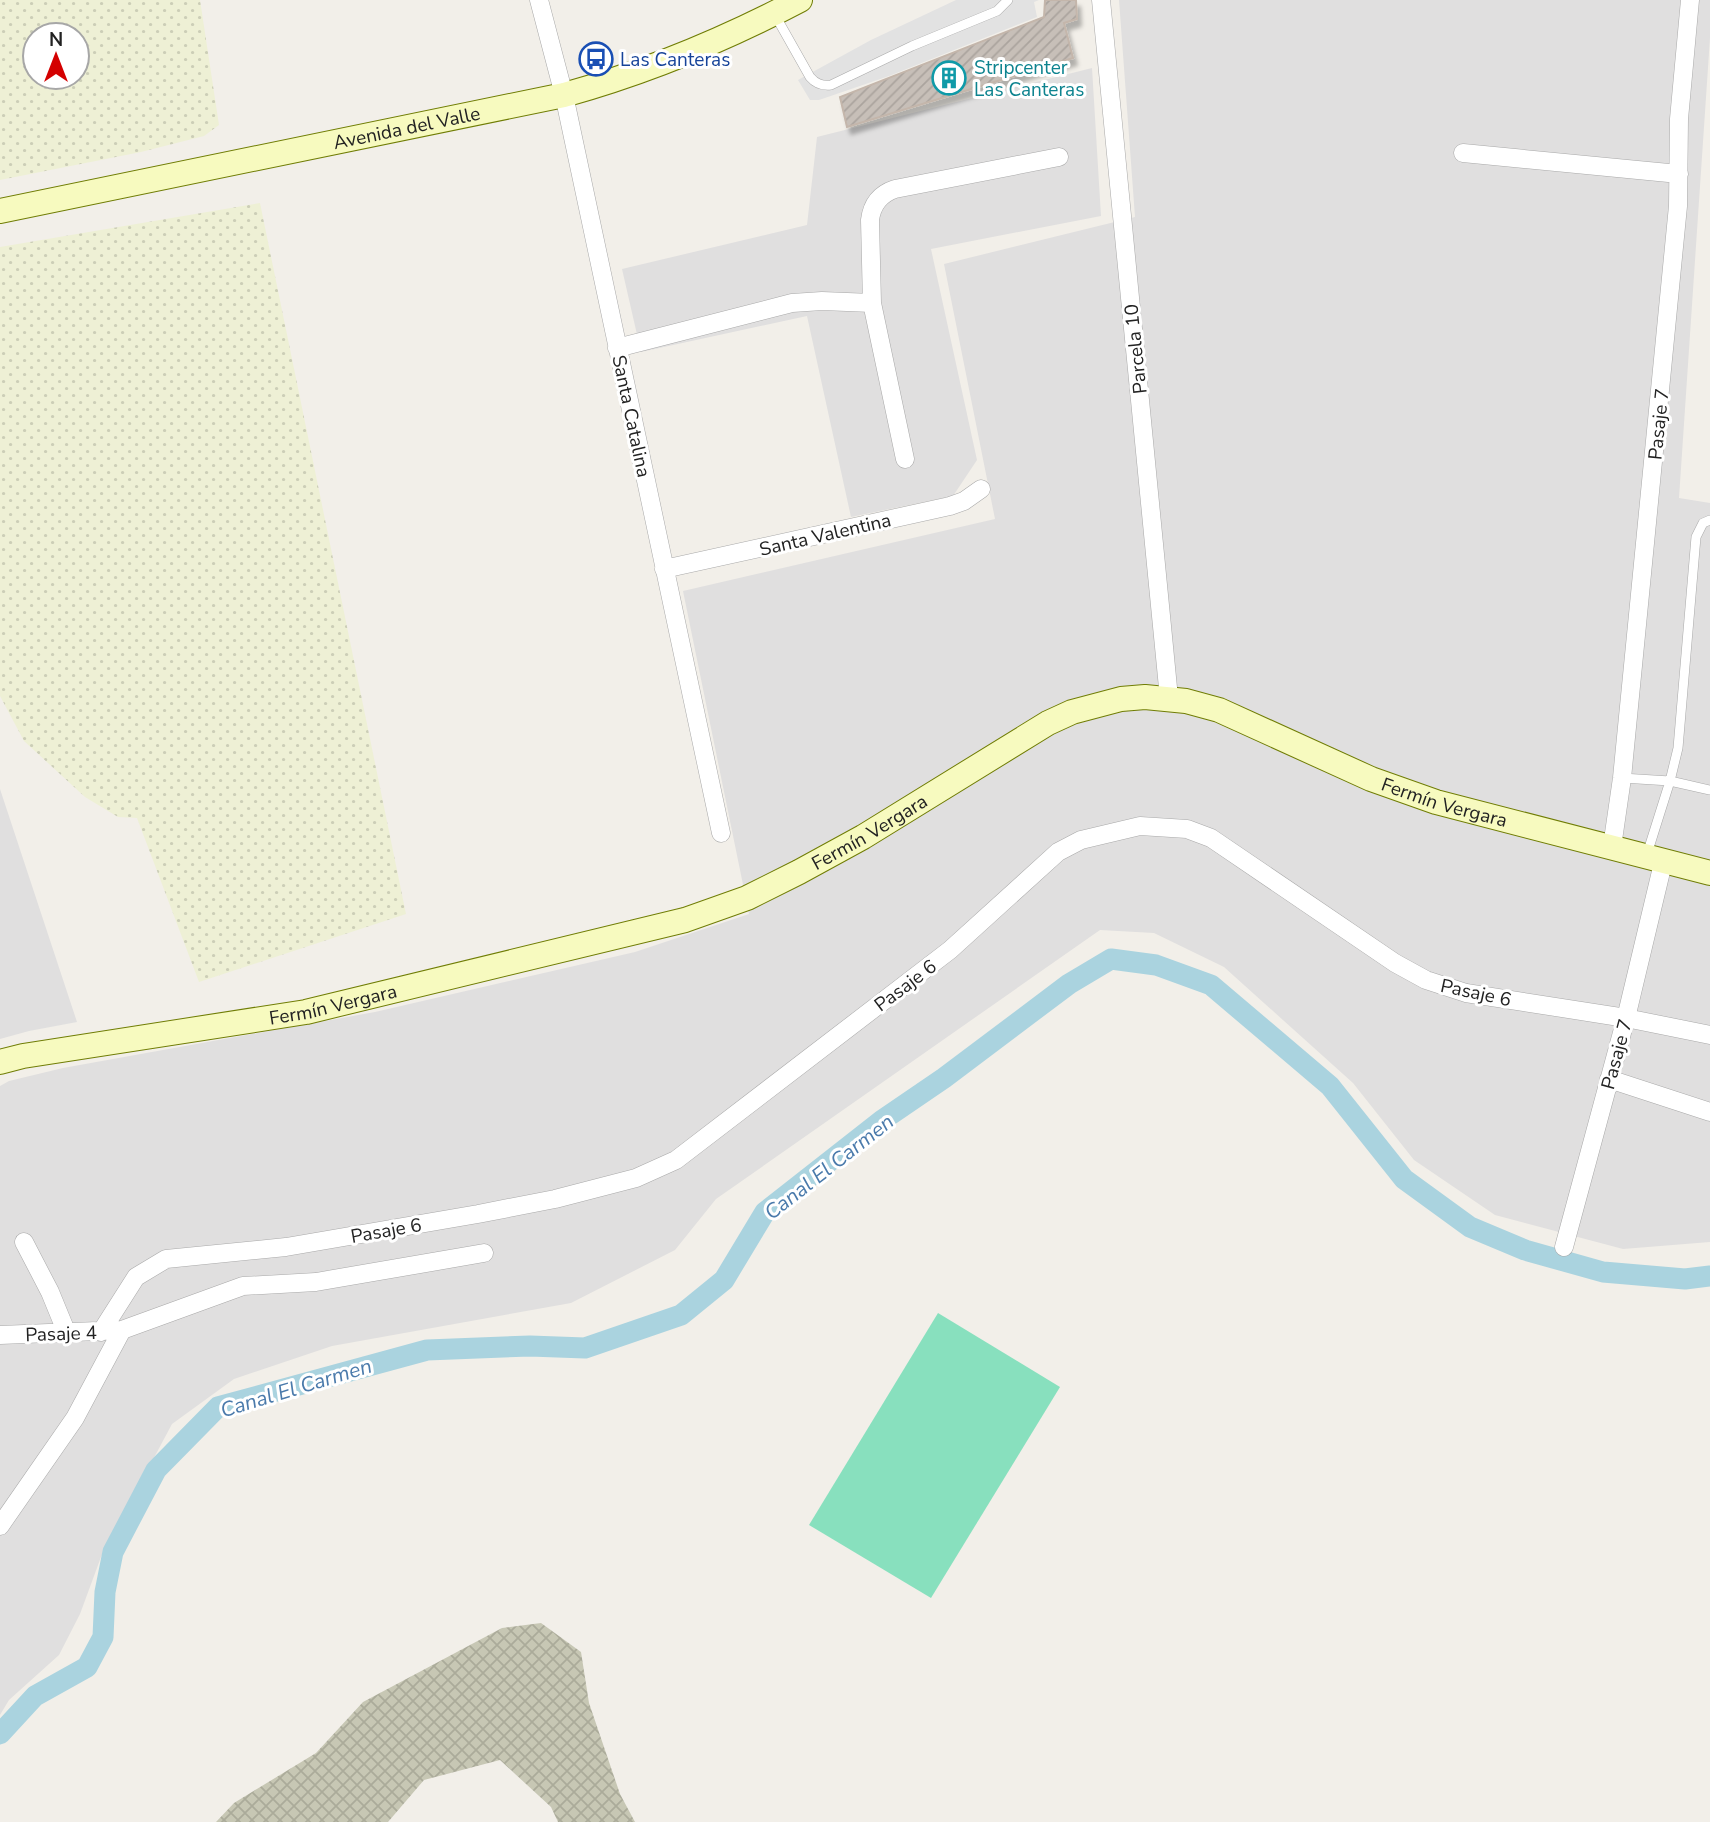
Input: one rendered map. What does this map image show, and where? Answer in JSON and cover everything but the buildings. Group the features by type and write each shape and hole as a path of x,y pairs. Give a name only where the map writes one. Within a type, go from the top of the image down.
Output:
{"street":[{"name":"Santa Catalina","path":"539,0 564,95 721,833"},
{"name":"Avenida del Valle","path":"0,211 564,95 612,81 700,49 800,0"},
{"name":"Parcela 10","path":"1101,0 1169,698"},
{"name":"Pasaje 7","path":"1612,847 1622,778 1658,424 1679,174 1679,118 1690,0"},
{"path":"1463,153 1679,174"},
{"path":"905,459 872,303 870,220 873,207 882,196 895,189 1059,157"},
{"path":"617,348 792,303 872,303"},
{"name":"Santa Valentina","path":"664,569 950,506 964,501 981,489"},
{"name":"Fermín Vergara","path":"0,1062 23,1056 306,1012 685,920 747,898 799,873 863,837 1048,723 1084,708 1121,699 1169,698 1219,710 1371,779 1436,803 1710,873"},
{"name":"Pasaje 6","path":"101,1332 136,1277 166,1259 286,1247 478,1214 555,1199 636,1178 676,1160 950,950 1058,852 1081,840 1140,826 1187,829 1211,838 1395,964 1426,980 1466,993 1626,1018 1710,1035"},
{"name":"Pasaje 7","path":"1564,1247 1626,1018 1655,858"},
{"path":"1609,1079 1710,1112"},
{"path":"24,1242 50,1292 66,1331"},
{"name":"Pasaje 6","path":"122,1330 243,1286 316,1282 484,1253"},
{"path":"0,1526 75,1418 122,1330"},
{"name":"Pasaje 4","path":"0,1335 122,1330"}],"lane":[{"path":"774,14 810,77 824,86 997,11 1008,0"},
{"path":"1655,858 1678,748 1696,537 1703,523 1710,520"},
{"path":"1622,778 1670,781 1710,790"}],"shaded area":[{"path":"0,0 200,0 219,125 204,136 141,152 0,180"},
{"path":"956,0 1039,0 1034,2 1037,17 889,76 819,100 810,100 798,80 871,40"},
{"path":"1119,0 1710,0 1710,38 1679,498 1710,503 1710,1242 1623,1249 1495,1215 1414,1160 1353,1083 1224,967 1154,933 1100,930 716,1199 675,1250 571,1303 332,1346 234,1379 172,1424 101,1557 80,1614 59,1655 9,1700 0,1715 0,1086 9,1081 63,1068 375,1012 635,952 749,914 683,591 995,519 944,264 1135,217"},
{"path":"1092,68 1101,216 931,249 977,460 953,496 851,517 807,316 641,352 622,269 807,225 817,137"},
{"path":"260,203 406,914 199,982 137,818 118,817 85,797 24,741 0,696 0,247"},
{"path":"0,789 77,1022 0,1039"},
{"path":"541,1623 581,1652 589,1703 620,1794 635,1822 558,1822 551,1807 500,1760 424,1780 388,1822 216,1822 234,1803 316,1753 363,1702 502,1628"}],"green space":[{"path":"938,1313 1060,1387 931,1598 809,1525"}],"waterway":[{"name":"Canal El Carmen","path":"0,1734 35,1696 87,1667 103,1637 105,1592 113,1552 156,1470 218,1407 427,1350 530,1346 585,1348 681,1315 724,1280 765,1212 881,1121 944,1078 1069,984 1111,959 1156,965 1211,985 1330,1086 1404,1179 1470,1227 1525,1250 1603,1272 1685,1279 1710,1276"}],"place":[{"name":"Las Canteras","path":"596,59"},
{"name":"Stripcenter Las Canteras","path":"949,78"}]}
